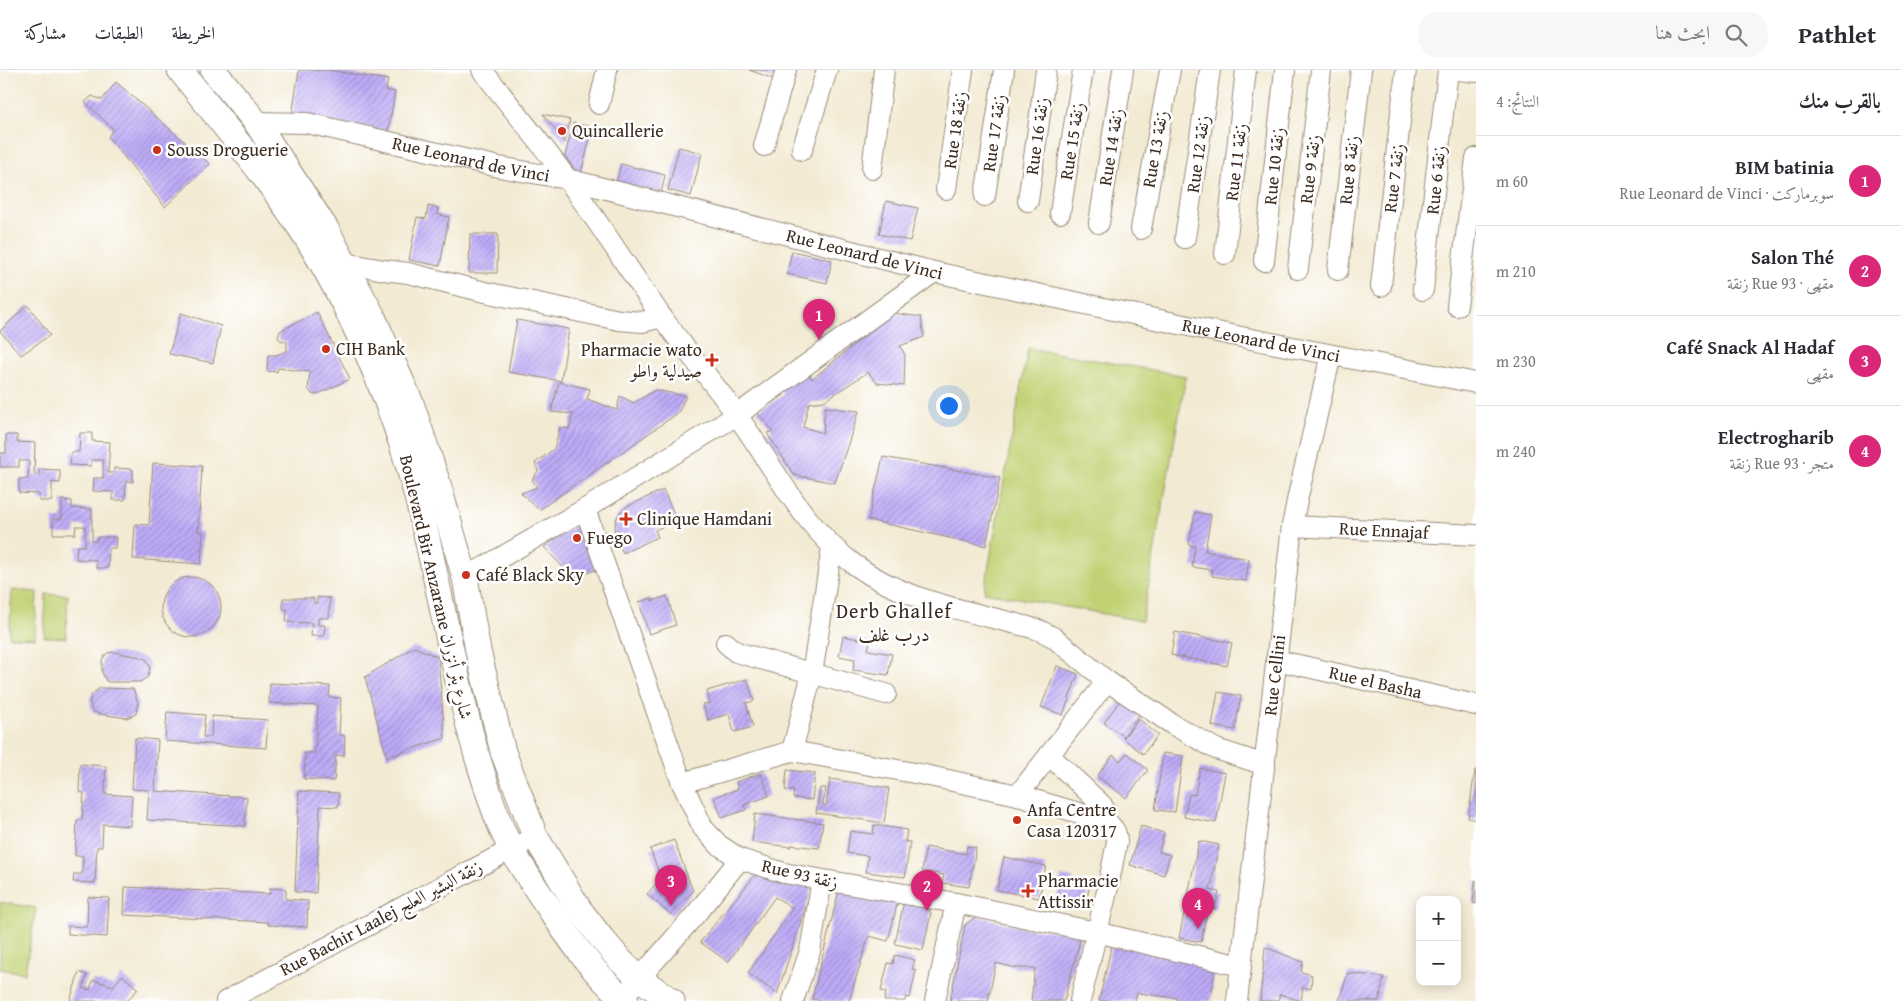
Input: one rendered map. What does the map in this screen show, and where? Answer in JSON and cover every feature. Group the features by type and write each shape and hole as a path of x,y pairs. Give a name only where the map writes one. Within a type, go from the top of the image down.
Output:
{"main road":[{"name":"Boulevard Bir Anzarane شارع بئر أنزران","path":"180,70 273,190 320,260 363,344 404,450 424,522 464,710 489,792 511,848 578,950 623,999"},
{"name":"Boulevard Bir Anzarane شارع بئر أنزران","path":"213,70 256,122 326,229 372,314 411,403 430,457 465,578 478,651 503,752 535,836 579,908 621,961 640,979 672,1001"}],"street":[{"path":"482,70 567,179 662,317 737,415 791,498 832,547 856,566 907,593 947,607 1039,630 1066,648 1107,681 1202,742 1216,749 1266,766"},
{"path":"599,104 607,70"},
{"path":"764,146 786,70"},
{"path":"802,150 827,70"},
{"path":"872,169 884,70"},
{"name":"Rue 18 زنقة","path":"946,189 963,70"},
{"name":"Rue 17 زنقة","path":"985,196 1004,70"},
{"name":"Rue 16 زنقة","path":"1028,201 1046,70"},
{"name":"Rue 15 زنقة","path":"1060,212 1083,70"},
{"name":"Rue 14 زنقة","path":"1099,224 1123,70"},
{"name":"Rue 13 زنقة","path":"1141,229 1170,70"},
{"name":"Rue 12 زنقة","path":"1185,238 1210,70"},
{"name":"Rue 11 زنقة","path":"1225,254 1246,70"},
{"name":"Rue 10 زنقة","path":"1264,261 1285,70"},
{"name":"Rue 9 زنقة","path":"1298,269 1321,70"},
{"name":"Rue 8 زنقة","path":"1338,270 1360,70"},
{"name":"Rue 7 زنقة","path":"1381,286 1406,70"},
{"name":"Rue 6 زنقة","path":"1424,290 1448,70"},
{"path":"1458,70 1476,72"},
{"name":"Rue Leonard de Vinci","path":"256,122 308,123 499,167 567,179 934,272 1331,355 1476,383"},
{"path":"1457,306 1476,158"},
{"path":"320,260 344,262 408,273 485,292 619,320 642,322 662,317"},
{"path":"465,578 585,509 737,415 934,272"},
{"name":"Rue Cellini","path":"1237,1001 1266,766 1292,526 1331,355"},
{"name":"Rue 93 زنقة","path":"585,509 682,783 704,828 719,845 740,859 784,873 956,903 1096,932 1241,966"},
{"name":"Rue Ennajaf","path":"1292,526 1476,535"},
{"path":"792,751 812,674 832,547"},
{"path":"726,643 736,652 886,694"},
{"name":"Rue el Basha","path":"1276,660 1476,705"},
{"path":"1018,795 1107,681"},
{"path":"682,783 792,751 920,774 1018,795 1106,821 1114,828 1117,842 1108,888 1080,1001"},
{"path":"1049,755 1102,805 1106,821"},
{"name":"Rue Bachir Laalej زنقة البشير العلج","path":"226,1001 535,836"},
{"path":"623,999 740,859"},
{"path":"793,1001 810,951 822,880"},
{"path":"935,1001 956,903"}],"green space":[{"path":"1028,348 1186,376 1142,621 984,592"},
{"path":"12,590 37,592 35,638 9,637"},
{"path":"46,594 68,595 66,638 44,637"},
{"path":"0,902 36,908 25,973 0,969"}],"building":[{"path":"299,70 328,70 388,80 386,90 395,92 388,132 292,115"},
{"path":"749,70 777,70 774,79"},
{"name":"Souss Droguerie","path":"116,82 210,164 165,207 108,137 113,129 85,102 92,96 102,100"},
{"name":"Quincallerie","path":"543,114 570,120 565,143"},
{"path":"573,123 593,127 580,177 565,156"},
{"path":"679,147 702,153 691,196 668,190"},
{"path":"621,164 665,175 661,194 616,183"},
{"path":"886,201 918,208 910,241 879,234"},
{"path":"428,206 438,208 437,214 449,217 440,266 409,260 417,217 426,219"},
{"path":"470,234 498,234 497,273 469,273"},
{"path":"792,251 832,260 827,283 787,274"},
{"path":"28,305 50,335 21,355 0,331"},
{"path":"317,312 350,379 316,395 312,394 308,389 310,372 278,368 277,372 267,371 268,355 276,355 287,351 287,342 280,340 278,337 280,331"},
{"path":"181,313 221,326 213,363 169,354"},
{"path":"893,313 921,317 924,337 900,346 905,355 904,386 877,383 868,372 824,401 809,403 803,427 823,433 825,407 859,411 835,483 794,475 767,433 773,431 757,412 784,395 779,386 807,371 812,379"},
{"path":"517,320 569,329 561,381 508,372"},
{"path":"559,382 590,389 587,399 617,410 620,396 634,403 655,390 686,396 678,413 539,510 521,493 537,487 532,480 538,471 535,463 554,449 560,427 569,429 573,414 551,412"},
{"path":"80,433 92,433 92,441 110,442 108,473 114,473 114,468 133,469 133,482 126,481 125,500 113,500 113,492 93,491 94,478 103,478 103,460 91,460 91,466 70,465 71,452 79,452"},
{"path":"6,435 17,435 17,442 35,443 34,475 39,475 40,469 60,470 60,483 52,482 52,501 39,501 39,494 19,493 19,479 28,479 29,461 19,461 19,467 0,467 0,453 6,453"},
{"path":"883,457 1000,478 986,546 868,520"},
{"path":"153,463 202,466 198,532 203,532 201,564 133,559 135,524 149,525"},
{"path":"663,490 677,520 655,530 658,537 623,553 614,533 616,519 620,512 628,506"},
{"path":"62,500 72,501 72,508 92,509 92,541 97,541 97,537 116,537 115,548 109,548 108,568 96,568 96,560 76,559 77,546 85,546 85,526 76,526 75,534 53,534 53,519 62,519"},
{"path":"1195,512 1211,515 1205,551 1249,559 1246,581 1212,576 1213,570 1192,567 1195,546 1189,545"},
{"path":"581,521 598,569 573,578 544,547"},
{"path":"185,577 197,577 208,582 216,590 221,601 219,619 208,632 197,637 185,637 174,632 166,624 161,613 161,601 166,590 174,582"},
{"path":"667,596 676,625 649,634 639,602 652,598 652,601"},
{"path":"317,597 330,598 329,618 318,618 318,625 325,625 324,636 311,636 312,623 286,622 287,609 283,609 283,598 314,598 314,603 317,603"},
{"path":"1175,632 1232,643 1227,666 1171,655"},
{"path":"843,636 870,641 868,650 892,654 888,675 853,670 855,659 839,656"},
{"path":"414,647 438,657 445,738 387,757 365,677"},
{"path":"113,652 141,657 147,660 150,667 148,677 140,682 106,681 102,672 102,660 107,653"},
{"path":"1057,666 1078,674 1063,715 1041,707"},
{"path":"747,679 754,701 746,703 753,727 734,732 729,714 708,720 703,704 710,703 707,691"},
{"path":"270,683 330,686 329,697 341,698 339,735 345,736 344,756 336,755 334,781 304,779 305,753 315,753 318,706 269,703"},
{"path":"100,688 133,689 138,703 136,714 127,718 99,714 92,711 90,698"},
{"path":"1218,692 1241,696 1235,730 1212,726"},
{"path":"1121,699 1141,712 1124,736 1104,723"},
{"path":"167,712 205,715 203,737 211,737 212,716 268,720 266,748 165,741"},
{"path":"1139,719 1158,735 1143,754 1123,738"},
{"path":"135,738 158,740 155,791 247,797 245,826 147,820 149,790 132,789"},
{"path":"1127,753 1148,770 1126,798 1097,776 1113,755 1120,761"},
{"path":"1163,753 1183,756 1175,812 1155,810"},
{"path":"80,764 106,766 105,794 132,796 130,826 103,824 102,847 97,847 95,883 73,882 74,874 82,874 83,856 75,856 77,820 82,820 84,793 79,792"},
{"path":"1200,768 1225,773 1216,823 1184,817 1189,794 1195,795"},
{"path":"787,770 815,773 812,800 793,798 794,791 785,790"},
{"path":"1476,770 1476,820 1468,818"},
{"path":"761,773 769,796 744,805 746,810 722,818 714,797 738,789 736,782"},
{"path":"830,779 889,788 884,823 816,813 820,788 826,788 823,805 826,806"},
{"path":"299,791 339,793 338,807 320,806 316,893 295,892"},
{"path":"755,814 823,823 819,848 791,845 791,847 752,842"},
{"path":"874,825 907,830 905,842 910,842 905,877 866,872 868,856 847,853 850,831 873,834"},
{"path":"1141,826 1164,833 1159,852 1170,855 1164,875 1130,865"},
{"path":"674,840 693,891 671,915 647,894 661,878 650,849"},
{"path":"1199,841 1219,845 1210,890 1219,892 1215,909 1208,907 1201,942 1179,938"},
{"path":"967,846 976,848 969,887 942,883 944,875 922,871 926,847 966,854"},
{"path":"1004,857 1046,866 1039,898 997,890"},
{"path":"760,869 812,888 777,994 748,973 793,908 775,897 728,962 700,942"},
{"path":"1061,876 1073,878 1072,884 1089,888 1086,905 1057,900"},
{"path":"1476,880 1476,904 1473,903"},
{"path":"125,887 270,894 270,888 286,889 286,899 308,901 307,927 268,925 268,922 124,915"},
{"path":"839,890 898,901 888,941 869,936 849,1001 812,999"},
{"path":"88,897 109,898 107,937 68,934 68,926 87,927"},
{"path":"904,901 926,906 931,913 923,950 895,944"},
{"path":"977,916 1025,928 1077,933 1080,940 1064,1001 1031,1001 1035,968 1016,968 996,963 988,1001 950,1001 965,925"},
{"path":"1112,944 1215,966 1211,1001 1177,1001 1177,998 1137,993 1135,1001 1099,1001"},
{"path":"1265,947 1303,962 1301,972 1312,975 1311,989 1303,987 1301,1001 1280,994 1278,1001 1260,1001"},
{"path":"895,955 915,960 912,969 916,970 910,998 906,997 905,1001 884,1001 886,992 881,991 888,963 893,964"},
{"path":"79,972 87,975 83,988 90,990 93,980 113,986 122,975 138,989 127,1001 70,1001"},
{"path":"1348,973 1384,977 1379,1001 1339,1001"}],"place":[{"name":"Quincallerie","path":"562,131"},
{"name":"Souss Droguerie","path":"157,150"},
{"name":"BIM batinia","path":"819,340"},
{"name":"CIH Bank","path":"326,349"},
{"name":"Pharmacie wato صيدلية واطو","path":"712,360"},
{"name":"Clinique Hamdani","path":"626,519"},
{"name":"Fuego","path":"577,538"},
{"name":"Café Black Sky","path":"466,575"},
{"name":"Anfa Centre Casa 120317","path":"1017,820"},
{"name":"Pharmacie Attissir","path":"1028,891"},
{"name":"Café Snack Al Hadaf","path":"671,906"},
{"name":"Salon Thé","path":"927,911"},
{"name":"Electrogharib","path":"1198,929"}],"district":[{"name":"Derb Ghallef درب غلف","path":"894,622"}]}
